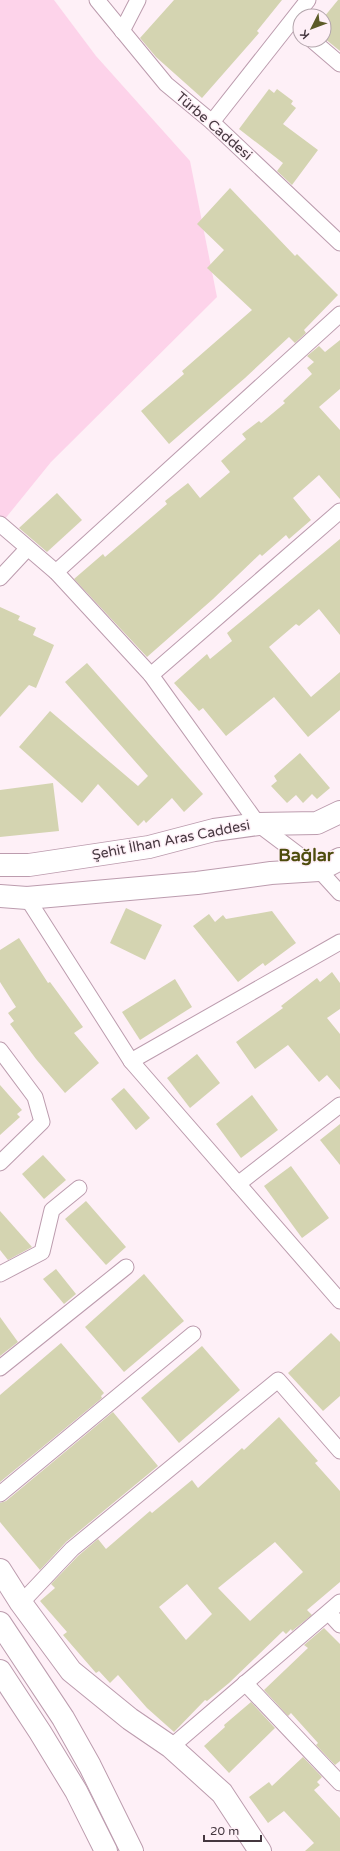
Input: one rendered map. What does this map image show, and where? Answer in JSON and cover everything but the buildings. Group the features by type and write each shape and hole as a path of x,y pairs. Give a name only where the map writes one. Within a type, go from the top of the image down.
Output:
{"main road":[{"name":"Şehit İlhan Aras Caddesi","path":"0,865 28,865 150,847 214,830 258,824 317,823 340,812"},
{"path":"0,896 27,898 197,883 271,873 319,870 340,858"},
{"path":"0,1570 21,1603 71,1671 130,1720 171,1747 222,1793 260,1851"},
{"path":"0,1622 63,1718 90,1766 132,1851"},
{"path":"34,1673 59,1654"},
{"path":"0,1671 76,1791 106,1851"}],"street":[{"name":"Türbe Caddesi","path":"97,0 166,84 212,122 340,243"},
{"path":"122,31 138,0"},
{"path":"212,122 292,31"},
{"path":"321,48 340,64"},
{"path":"56,572 340,314"},
{"path":"151,675 340,511"},
{"path":"0,524 27,549 56,572 151,675 258,824 319,870 340,892"},
{"path":"0,578 27,549"},
{"path":"27,898 131,1061 340,1301"},
{"path":"131,1061 340,942"},
{"path":"0,1050 35,1097 42,1122 0,1163"},
{"path":"238,1184 340,1105"},
{"path":"0,1274 42,1252 52,1210 79,1188"},
{"path":"0,1368 126,1267"},
{"path":"0,1494 193,1334"},
{"path":"21,1603 72,1549 278,1380 340,1451"},
{"path":"171,1747 340,1602"},
{"path":"329,1612 340,1625"},
{"path":"245,1682 340,1783"}],"shaded area":[{"path":"0,0 54,0 96,56 190,161 217,297 51,462 0,525"}],"district":[{"name":"Bağlar","path":"306,855"}]}
